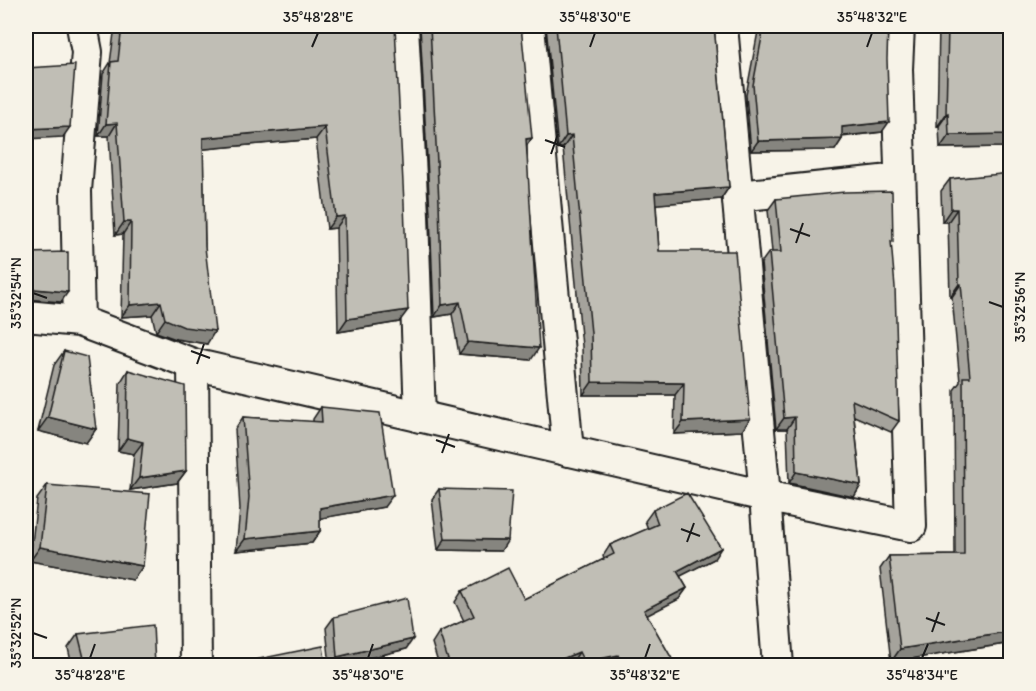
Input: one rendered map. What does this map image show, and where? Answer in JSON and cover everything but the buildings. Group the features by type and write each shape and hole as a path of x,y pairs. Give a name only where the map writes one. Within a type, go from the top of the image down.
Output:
{"street":[{"path":"79,321 76,191 87,52 82,26"},
{"path":"403,26 420,417"},
{"path":"529,26 568,451"},
{"path":"722,26 765,496 778,666"},
{"path":"26,316 79,321 193,364 765,496 911,526 897,69 899,26"},
{"path":"738,196 900,179"},
{"path":"193,364 196,666"}]}
